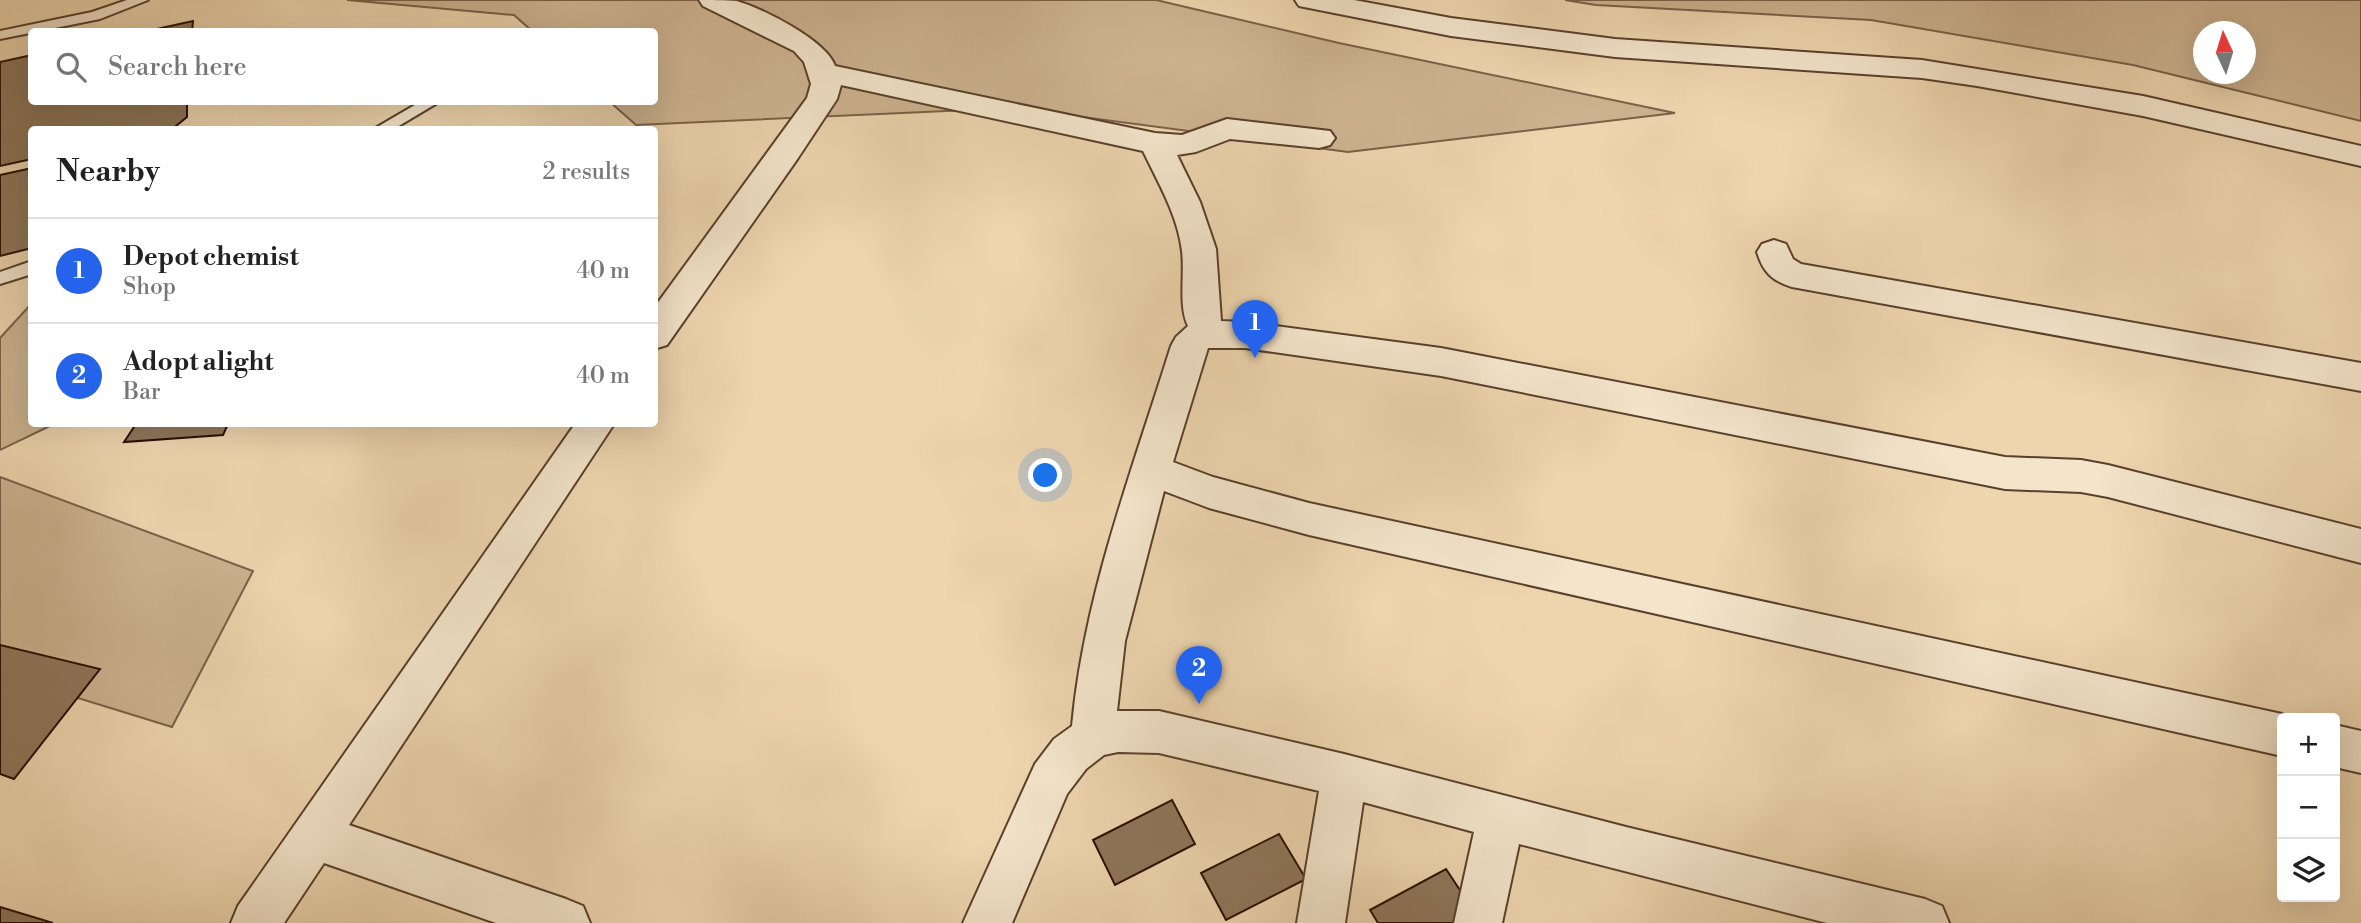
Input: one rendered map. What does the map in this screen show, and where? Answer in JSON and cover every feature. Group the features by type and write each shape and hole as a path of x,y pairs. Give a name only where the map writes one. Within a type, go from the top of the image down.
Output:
{"street":[{"path":"658,330 822,99 826,84 818,59 804,45 713,0"},
{"path":"1309,0 1451,27 1615,48 1922,69 1969,75 2133,105 2361,156"},
{"path":"822,72 1155,144 1185,145 1227,129 1319,138"},
{"path":"1155,144 1184,202 1199,249 1202,314 1211,334"},
{"path":"1774,251 1779,265 1792,275 2361,377"},
{"path":"1093,737 1103,643 1138,513 1189,346 1197,337 1211,334 1245,335 1441,362 2005,473 2081,476 2361,546"},
{"path":"255,923 594,427"},
{"path":"1153,471 1209,492 1309,519 2277,734"},
{"path":"987,923 1051,779 1070,754 1093,737 1118,731 1159,732 1344,775 1925,923"},
{"path":"2340,748 2361,752"},
{"path":"1321,923 1344,775"},
{"path":"1478,923 1501,817"},
{"path":"315,837 566,923"}],"lane":[{"path":"35,28 95,16 141,0"},
{"path":"0,35 28,29"},
{"path":"386,126 425,105"},
{"path":"0,278 28,268"}],"shaded area":[{"path":"347,0 1156,0 1339,43 1675,113 1348,152 1014,108 636,125 613,105 658,105 658,28 529,28 514,15"},
{"path":"1565,0 2361,0 2361,121 2210,84 2256,84 2256,21 2193,21 2193,80 2133,65 1871,20 1596,5"},
{"path":"28,307 28,427 48,427 0,450 0,338"},
{"path":"0,477 253,571 172,727 0,674"}],"building":[{"path":"193,21 192,28 161,28"},
{"path":"28,56 28,105 187,105 187,117 176,126 28,126 28,160 0,166 0,62"},
{"path":"28,169 28,249 0,256 0,175"},
{"path":"134,427 227,427 223,435 124,442"},
{"path":"0,645 100,669 14,779 0,774"},
{"path":"1172,800 1195,844 1115,885 1093,840"},
{"path":"1279,834 1306,879 1226,920 1201,873"},
{"path":"1446,869 1477,916 1464,923 1378,923 1370,910"},
{"path":"0,907 53,923 0,923"}],"place":[{"name":"Depot chemist","path":"1255,358"},
{"name":"Adopt alight","path":"1199,704"}]}
